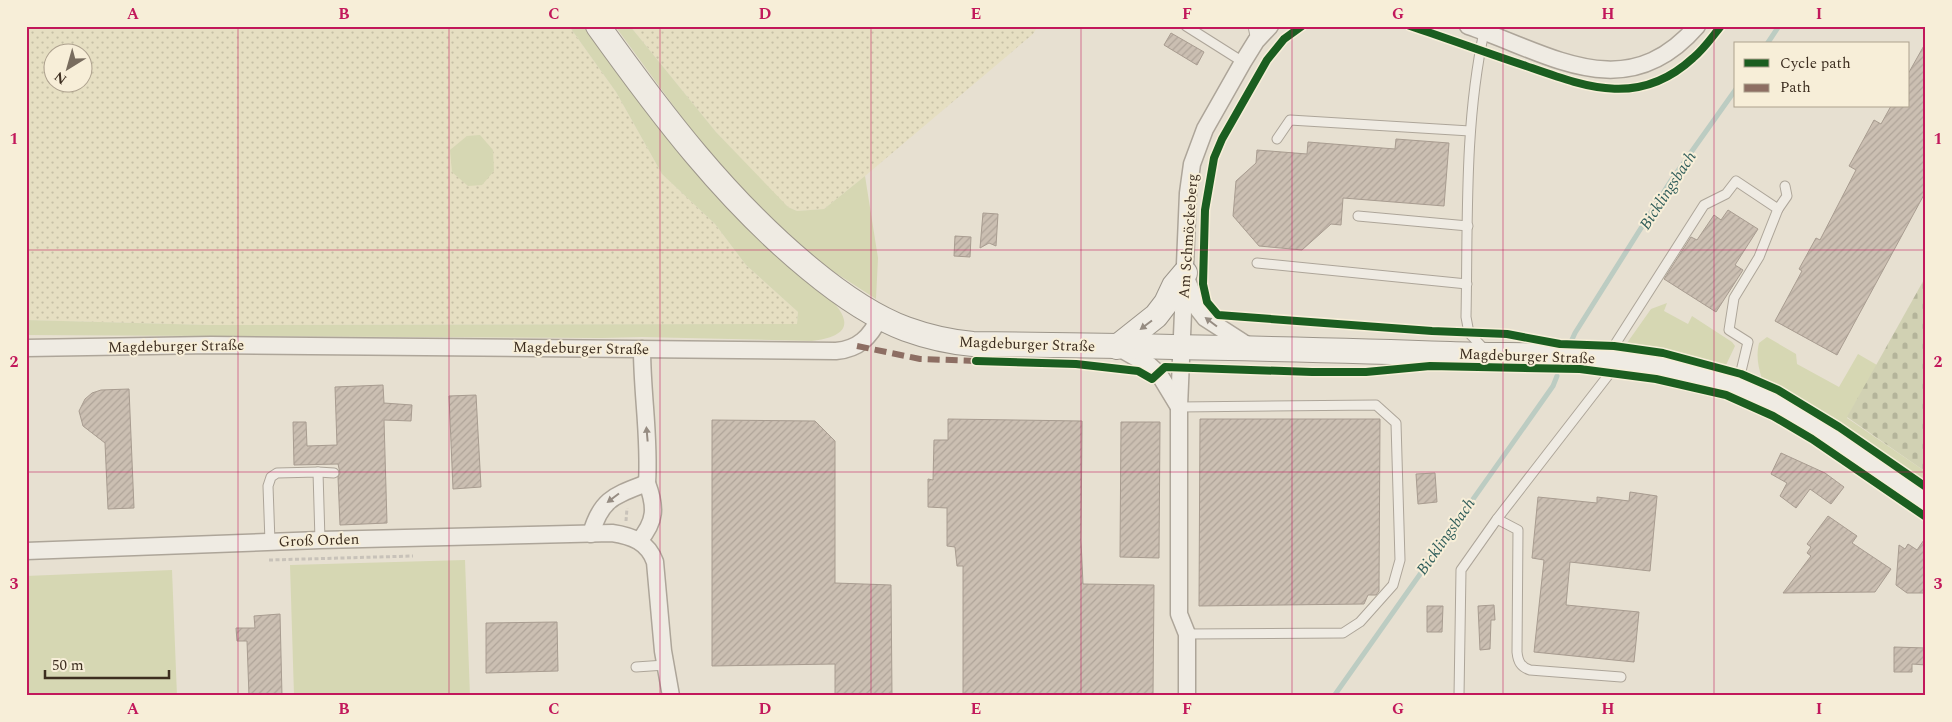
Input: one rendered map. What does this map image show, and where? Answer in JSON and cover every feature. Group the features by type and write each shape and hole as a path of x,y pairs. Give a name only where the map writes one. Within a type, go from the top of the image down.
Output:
{"main road":[{"path":"598,26 658,109 697,156 757,220 789,252 821,278 880,317"},
{"path":"1117,347 1156,316 1166,303 1174,286 1185,273"},
{"name":"Magdeburger Straße","path":"880,317 926,336 961,343 1252,348 1610,359 1673,369 1737,388 1786,410 1834,440 1926,504"}],"street":[{"name":"Am Schmöckeberg","path":"1182,348 1188,193 1192,164 1205,130 1243,62 1254,34 1270,26"},
{"path":"1468,26 1576,66 1613,70 1645,64 1658,59 1684,40 1697,26"},
{"path":"1185,273 1198,309 1205,318 1252,348"},
{"name":"Magdeburger Straße","path":"26,348 221,345 844,350 857,346 865,340 880,317"},
{"name":"Magdeburger Straße","path":"1117,347 1135,356 1159,374 1179,407"},
{"path":"1182,348 1179,407 1179,614 1187,634 1187,696"},
{"path":"642,349 642,376 649,456 647,483 653,500 653,521 649,530 640,541 649,550 655,562 671,696"},
{"path":"592,534 597,518 607,502 616,495 647,483"},
{"name":"Groß Orden","path":"26,551 91,543 270,542 488,534 612,533 632,537 640,541"}],"lane":[{"path":"1186,26 1243,62"},
{"path":"1484,32 1478,58 1470,131 1466,317 1469,333 1490,355"},
{"path":"1277,139 1290,120 1470,131"},
{"path":"1459,696 1461,570 1610,373 1610,359 1614,346 1704,206 1726,194 1736,181 1778,209"},
{"path":"1737,388 1748,342 1729,330 1734,298 1759,257 1778,209 1787,196 1785,186"},
{"path":"1358,216 1468,226"},
{"path":"1257,263 1467,284"},
{"path":"1179,407 1376,405 1396,423 1400,560 1393,586 1360,622 1343,633 1187,634"},
{"path":"318,472 320,540"},
{"path":"270,542 268,486 271,477 277,473 334,473"},
{"path":"1497,520 1518,530 1517,652 1520,664 1530,670 1621,677"},
{"path":"636,667 666,665"}],"shaded area":[{"path":"26,26 569,26 616,92 662,174 715,224 746,265 798,312 797,324 209,325 26,320"},
{"path":"630,26 1038,26 1033,34 824,209 797,211 788,207 774,194 716,132"}],"green space":[{"path":"569,26 586,26 675,148 834,303 844,319 844,326 841,331 836,335 812,341 642,337 26,335 26,320 209,325 797,324 798,312 746,265 715,224 662,174 616,92"},
{"path":"615,26 630,26 716,132 788,207 797,211 824,209 865,176 878,258 876,299 828,268 802,248 744,192 700,142"},
{"path":"480,135 493,150 494,171 482,185 468,186 452,172 450,150 467,136"},
{"path":"1926,276 1926,472 1847,417"},
{"path":"1667,303 1664,311 1688,324 1692,316 1732,342 1735,346 1726,365 1627,343 1651,309"},
{"path":"1767,337 1796,354 1797,364 1839,387 1858,354 1877,365 1847,418 1926,472 1926,482 1810,404 1778,385 1762,379 1759,370 1758,348 1759,343"},
{"path":"465,560 470,696 294,696 290,565"},
{"path":"172,570 177,696 26,696 26,576"}],"building":[{"path":"1171,33 1204,52 1197,65 1164,45"},
{"path":"1926,42 1926,191 1837,355 1775,321 1802,271 1799,269 1816,238 1820,240 1856,170 1849,166 1874,120 1881,124 1890,108 1910,108 1910,70"},
{"path":"1396,139 1449,143 1444,206 1343,198 1341,225 1331,224 1302,250 1259,246 1233,216 1236,181 1256,163 1257,150 1307,154 1308,142 1395,149"},
{"path":"1728,210 1758,229 1735,265 1743,270 1716,312 1664,279 1691,237 1697,240 1714,215 1721,220"},
{"path":"983,213 998,214 996,246 989,243 980,248"},
{"path":"955,236 971,237 970,257 954,256"},
{"path":"383,385 384,403 412,405 411,421 384,420 387,523 340,525 338,477 340,473 338,464 294,465 293,422 306,422 307,446 337,445 335,387"},
{"path":"129,389 134,508 108,509 105,443 83,426 79,411 85,399 92,393 101,390"},
{"path":"476,395 481,487 453,489 449,396"},
{"path":"948,419 1082,421 1081,541 1083,584 1154,585 1153,696 963,696 963,566 957,566 955,547 947,546 947,508 928,507 928,479 933,480 934,440 948,440"},
{"path":"1200,419 1380,419 1379,591 1376,595 1368,595 1364,604 1199,606"},
{"path":"712,420 815,421 835,441 835,583 891,585 892,696 835,696 835,664 712,666"},
{"path":"1121,422 1160,422 1159,558 1120,557"},
{"path":"1781,453 1825,473 1844,487 1831,504 1810,489 1796,508 1780,496 1787,483 1771,474"},
{"path":"1435,473 1437,502 1418,504 1416,474"},
{"path":"1630,492 1657,496 1650,571 1570,562 1566,605 1639,612 1634,662 1534,652 1544,560 1532,558 1538,497 1597,503 1597,497 1629,501"},
{"path":"1828,516 1857,536 1852,543 1891,569 1875,592 1783,593 1811,556 1807,553 1811,547 1807,544"},
{"path":"1926,537 1926,593 1907,593 1896,585 1899,545 1905,549 1908,544 1917,550"},
{"path":"1494,605 1495,620 1491,620 1490,649 1480,650 1478,606"},
{"path":"1427,606 1443,606 1442,632 1427,632"},
{"path":"280,614 282,696 249,696 247,641 237,641 236,628 255,628 254,616"},
{"path":"557,622 558,671 486,673 486,623"},
{"path":"1894,647 1926,648 1926,665 1912,664 1912,672 1894,672"}],"waterway":[{"name":"Bicklingsbach","path":"1768,42 1779,26"},
{"name":"Bicklingsbach","path":"1570,344 1575,333 1670,182 1734,92"},
{"name":"Bicklingsbach","path":"1334,696 1553,386 1557,376"}],"marked path":[{"path":"857,346 920,359 979,361"}],"cycle path":[{"path":"1302,26 1284,39 1267,60 1222,139 1214,158 1205,210 1203,284 1207,302 1218,315 1432,331 1507,334 1560,344 1614,346 1663,353 1741,374 1778,390 1839,427 1926,487"},
{"path":"1410,26 1570,81 1612,89 1632,88 1653,83 1673,74 1697,54 1721,26"},
{"path":"976,361 1076,364 1138,371 1152,379 1165,367 1366,372 1430,366 1580,369 1656,379 1726,395 1773,416 1812,439 1926,517"}]}
